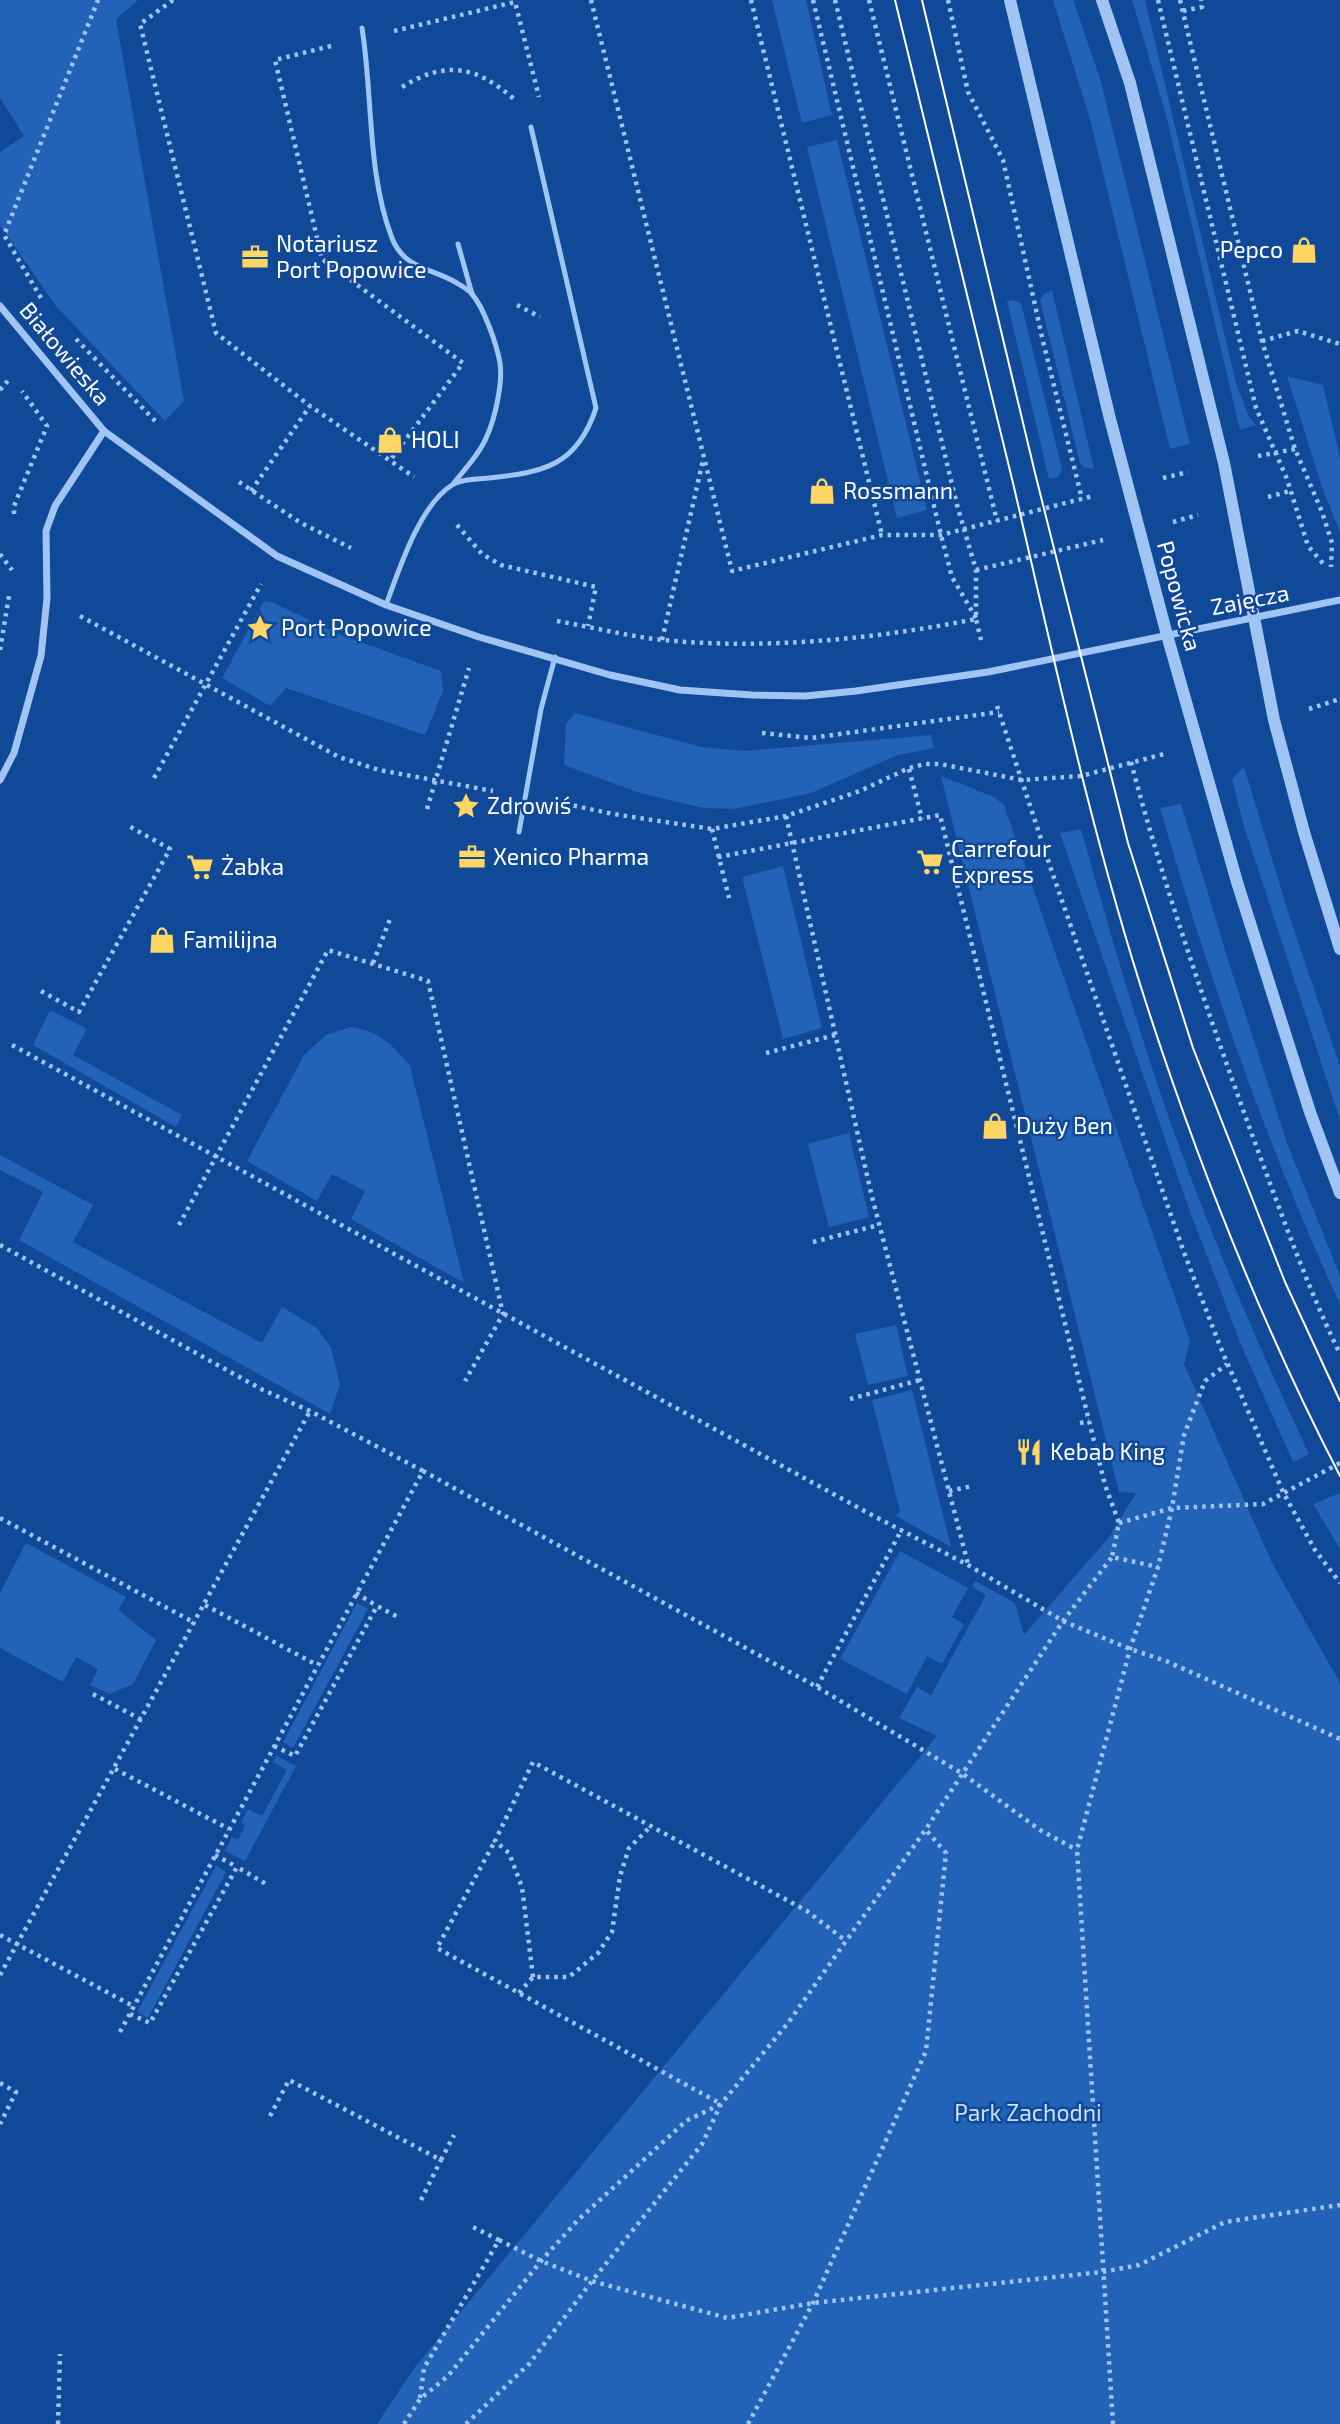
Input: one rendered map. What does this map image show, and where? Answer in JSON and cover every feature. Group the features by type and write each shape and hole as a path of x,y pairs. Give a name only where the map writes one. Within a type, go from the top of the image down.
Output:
{"street":[{"name":"Popowicka","path":"1010,0 1108,415 1167,635 1237,882 1310,1112 1340,1193"},
{"path":"1102,0 1130,83 1224,463 1274,720 1304,832 1340,949"},
{"name":"Białowieska","path":"0,306 104,431 55,506 46,531 47,598 41,656 14,753 0,780"},
{"name":"Zajęcza","path":"104,431 277,556 386,605 478,637 610,675 680,690 805,696 844,692 988,672 1340,600"}],"lane":[{"path":"362,28 370,99 369,130 385,217 393,242 408,260 427,272 454,281 472,294"},
{"path":"453,484 515,475 566,458 579,446 589,429 596,408 531,127"},
{"path":"386,605 422,520 437,499 453,484 487,437 496,406 500,364 486,320 472,294 458,244"},
{"path":"519,832 541,709 555,657"}],"path":[{"path":"98,0 5,235 49,311 161,427"},
{"path":"173,0 141,24 216,333 310,406 421,482 482,554 501,565 596,587 588,626"},
{"path":"591,0 732,571 882,535 941,535"},
{"path":"751,0 882,535"},
{"path":"813,0 952,577 976,619"},
{"path":"835,0 957,505 976,570 976,619 999,712 1183,1250 1227,1364 1283,1492 1315,1549 1340,1583"},
{"path":"869,0 997,521"},
{"path":"948,0 968,92 1003,160 1042,337 1082,499"},
{"path":"1158,0 1256,408 1287,479 1308,546 1331,573 1332,543 1295,449 1262,341 1180,0"},
{"path":"1183,11 1202,7 1201,0"},
{"path":"369,130 402,88 439,71 458,69 479,74 500,86 514,99 531,127"},
{"path":"468,281 579,336"},
{"path":"23,333 49,311"},
{"path":"1262,341 1298,331 1340,344"},
{"path":"0,390 11,377"},
{"path":"251,491 310,406"},
{"path":"662,640 704,457"},
{"path":"229,475 301,523 400,569"},
{"path":"153,778 263,581"},
{"path":"47,598 339,757 379,770 613,814 712,829 786,816 860,791 909,768 925,764 940,764 1022,780 1082,776 1164,754"},
{"path":"547,619 662,640 764,643 911,632 976,619"},
{"path":"427,808 478,637"},
{"path":"1309,709 1340,699"},
{"path":"1132,762 1145,813 1198,983 1290,1236 1340,1354"},
{"path":"909,768 922,819"},
{"path":"786,816 879,1225 968,1565"},
{"path":"466,2424 529,2364 702,2144 721,2104 788,2023 926,1829 1063,1621 1112,1557 1119,1523 1105,1485 940,816 718,857"},
{"path":"41,991 79,1012 170,849 127,825"},
{"path":"712,829 729,898"},
{"path":"373,962 390,919"},
{"path":"179,1225 328,950 428,981 503,1314 465,1381"},
{"path":"766,1053 835,1035"},
{"path":"12,1045 968,1565 1063,1621 1166,1661 1340,1739"},
{"path":"813,1242 879,1225"},
{"path":"0,1245 263,1390 310,1411 423,1471 817,1687 963,1774 1040,1830 1077,1850"},
{"path":"1113,2424 1077,1850 1130,1649 1158,1567 1172,1508 1184,1435 1205,1381 1227,1364"},
{"path":"850,1399 920,1380"},
{"path":"0,1975 310,1411"},
{"path":"1080,1423 1089,1421"},
{"path":"1119,1523 1172,1508 1263,1504 1340,1463"},
{"path":"120,2032 423,1471"},
{"path":"949,1491 972,1486"},
{"path":"0,1518 194,1623"},
{"path":"817,1687 902,1529"},
{"path":"1112,1557 1158,1567"},
{"path":"356,1593 400,1618"},
{"path":"205,1605 317,1665"},
{"path":"274,1746 295,1756 377,1606"},
{"path":"93,1694 142,1720"},
{"path":"721,2104 437,1948 495,1841 533,1762 807,1910 846,1941"},
{"path":"115,1769 229,1829"},
{"path":"533,1977 569,1977 598,1953 612,1932 620,1876 629,1848 651,1826"},
{"path":"747,2424 813,2303 926,2051 946,1853 926,1829"},
{"path":"495,1841 509,1853 522,1887 533,1977 519,1993"},
{"path":"215,1855 266,1884"},
{"path":"130,2014 150,2023 237,1867"},
{"path":"0,1935 133,2007"},
{"path":"270,2116 289,2080 441,2160"},
{"path":"0,2083 16,2092 0,2124"},
{"path":"404,2424 420,2399 448,2376 541,2261 578,2220 686,2121 721,2104"},
{"path":"421,2200 454,2135"},
{"path":"473,2227 541,2261 592,2281 727,2318 813,2303 1102,2272 1139,2265 1225,2222 1340,2205"},
{"path":"420,2399 424,2368 499,2240"},
{"path":"58,2424 60,2354"}],"green space":[{"path":"0,0 138,0 116,19 184,401 165,421 55,305 0,225 0,152 24,136 0,98"},
{"path":"772,0 806,0 832,115 802,123"},
{"path":"1053,0 1073,0 1100,78 1190,444 1170,449 1090,119"},
{"path":"1132,0 1145,0 1236,383 1249,417 1256,425 1240,430 1166,115"},
{"path":"837,140 927,510 897,518 807,147"},
{"path":"1052,290 1094,469 1083,467 1080,463 1040,300"},
{"path":"1007,301 1021,303 1062,469 1058,477 1049,479"},
{"path":"1287,376 1323,385 1340,458 1340,532 1322,487"},
{"path":"264,601 272,602 341,635 441,671 443,691 425,735 286,688 270,706 222,678"},
{"path":"575,713 701,747 746,751 931,735 934,748 898,755 811,793 734,809 704,808 640,793 564,765 566,724"},
{"path":"1244,767 1289,915 1340,1066 1340,1120 1243,823 1232,779"},
{"name":"Park Zachodni","path":"941,776 994,797 1004,805 1190,1341 1184,1364 1272,1563 1340,1683 1340,2424 377,2424 415,2367 937,1736 899,1718 917,1687 931,1695 986,1595 972,1586 975,1581 1015,1603 1024,1635 1109,1537 1136,1493 1119,1492"},
{"path":"1181,804 1287,1143 1340,1276 1340,1304 1263,1122 1198,935 1160,808"},
{"path":"1081,829 1136,1018 1183,1158 1239,1299 1309,1454 1293,1462 1242,1347 1189,1209 1060,833"},
{"path":"783,866 822,1028 783,1039 742,877"},
{"path":"50,1010 87,1029 73,1055 182,1115 176,1127 33,1045"},
{"path":"351,1027 370,1032 385,1040 410,1066 464,1283 351,1219 365,1191 332,1174 317,1201 247,1161 304,1055 326,1035"},
{"path":"849,1133 869,1217 829,1227 808,1144"},
{"path":"0,1155 93,1205 73,1242 262,1343 282,1307 317,1328 331,1348 340,1385 330,1414 19,1240 43,1192 0,1170"},
{"path":"896,1325 908,1376 868,1385 855,1334"},
{"path":"912,1390 951,1547 896,1516 900,1511 872,1400"},
{"path":"1340,1493 1340,1549 1313,1504"},
{"path":"26,1543 126,1597 118,1610 156,1640 133,1684 110,1694 90,1685 98,1669 76,1657 63,1682 0,1648 0,1593"},
{"path":"900,1551 968,1588 952,1617 964,1624 942,1664 927,1656 907,1694 840,1659"},
{"path":"357,1603 368,1609 293,1748 283,1742"},
{"path":"277,1756 296,1766 245,1861 225,1851 232,1837 238,1840 245,1825 241,1822 248,1809 262,1816 287,1770 273,1762"},
{"path":"216,1866 226,1872 148,2018 137,2012"}],"tram line":[{"path":"895,0 1075,748 1128,944 1168,1069 1211,1188 1259,1305 1340,1476"},
{"path":"922,0 1035,473 1128,843 1193,1048 1285,1282 1340,1401"}],"place":[{"name":"Pepco","path":"1304,250"},
{"name":"Notariusz Port Popowice","path":"255,257"},
{"name":"HOLI","path":"390,440"},
{"name":"Rossmann","path":"822,491"},
{"name":"Port Popowice","path":"260,628"},
{"name":"Zdrowiś","path":"466,806"},
{"name":"Xenico Pharma","path":"472,857"},
{"name":"Carrefour Express","path":"930,862"},
{"name":"Żabka","path":"200,867"},
{"name":"Familijna","path":"162,940"},
{"name":"Duży Ben","path":"995,1126"},
{"name":"Kebab King","path":"1029,1452"}]}
